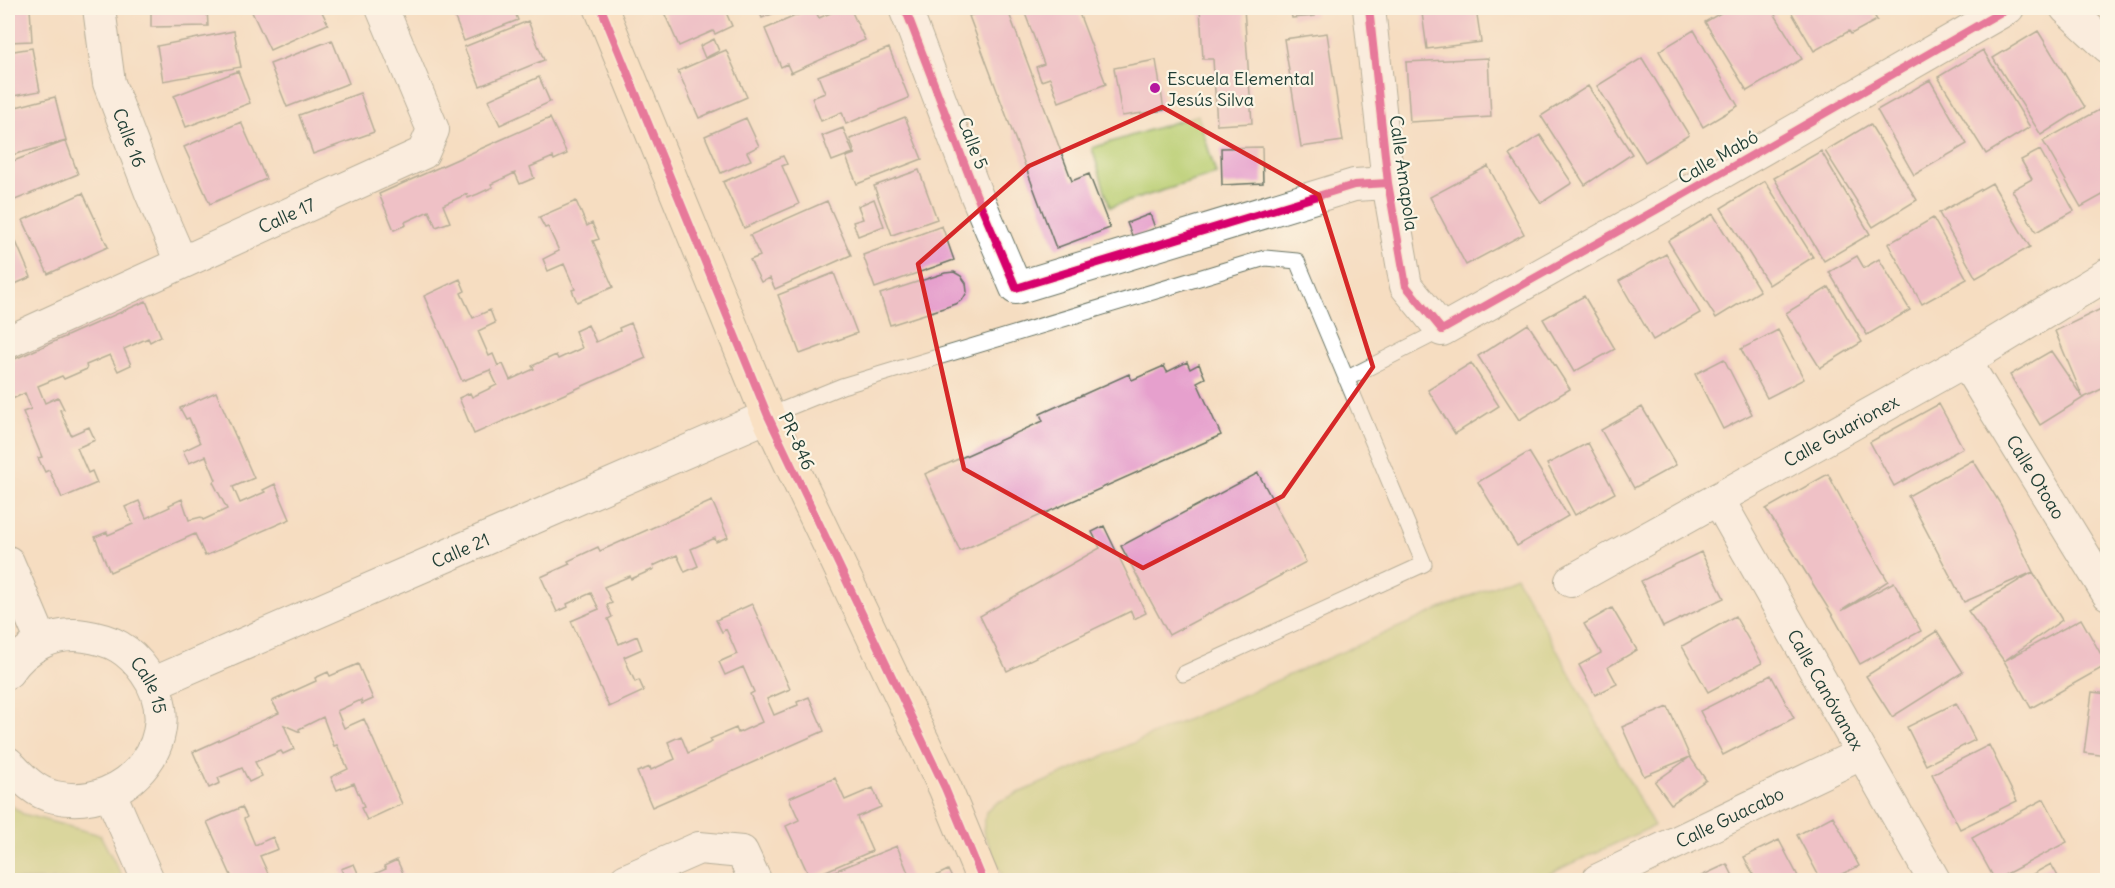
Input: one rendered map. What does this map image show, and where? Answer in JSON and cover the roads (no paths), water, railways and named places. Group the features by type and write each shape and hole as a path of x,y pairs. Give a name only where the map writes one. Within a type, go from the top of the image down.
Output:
{"street":[{"name":"Calle 16","path":"99,8 109,83 151,193 181,262"},
{"name":"Calle 17","path":"8,342 423,153 433,130 382,8"},
{"name":"PR-846","path":"602,8 768,416 945,788 983,880"},
{"name":"Calle 5","path":"905,8 976,194 1016,288 1354,185 1388,183"},
{"name":"Calle Amapola","path":"1369,8 1388,183 1406,285 1442,330"},
{"name":"Calle Mabó","path":"1442,330 2008,8"},
{"path":"2066,8 2108,46"},
{"name":"Calle Guarionex","path":"1571,581 1965,361 2108,274"},
{"name":"Calle Otoao","path":"1965,361 2108,594"},
{"name":"Calle 21","path":"154,683 768,416"},
{"name":"Calle Canóvanax","path":"1718,499 1934,880"},
{"path":"8,562 42,642"},
{"name":"Calle 15","path":"8,672 18,658 42,642 74,634 106,639 135,657 154,683 160,709 159,735 149,759 132,779 110,793 82,800 54,797 28,784 8,763"},
{"name":"Calle Guacabo","path":"1598,880 1862,754"},
{"path":"110,793 148,880"},
{"path":"626,880 699,848 742,852 755,880"}],"lane":[{"path":"768,416 842,386 1265,258 1297,261 1424,564 1183,674"},
{"path":"1347,379 1442,330"}],"place":[{"name":"Escuela Elemental Jesús Silva","path":"1155,88"}]}
